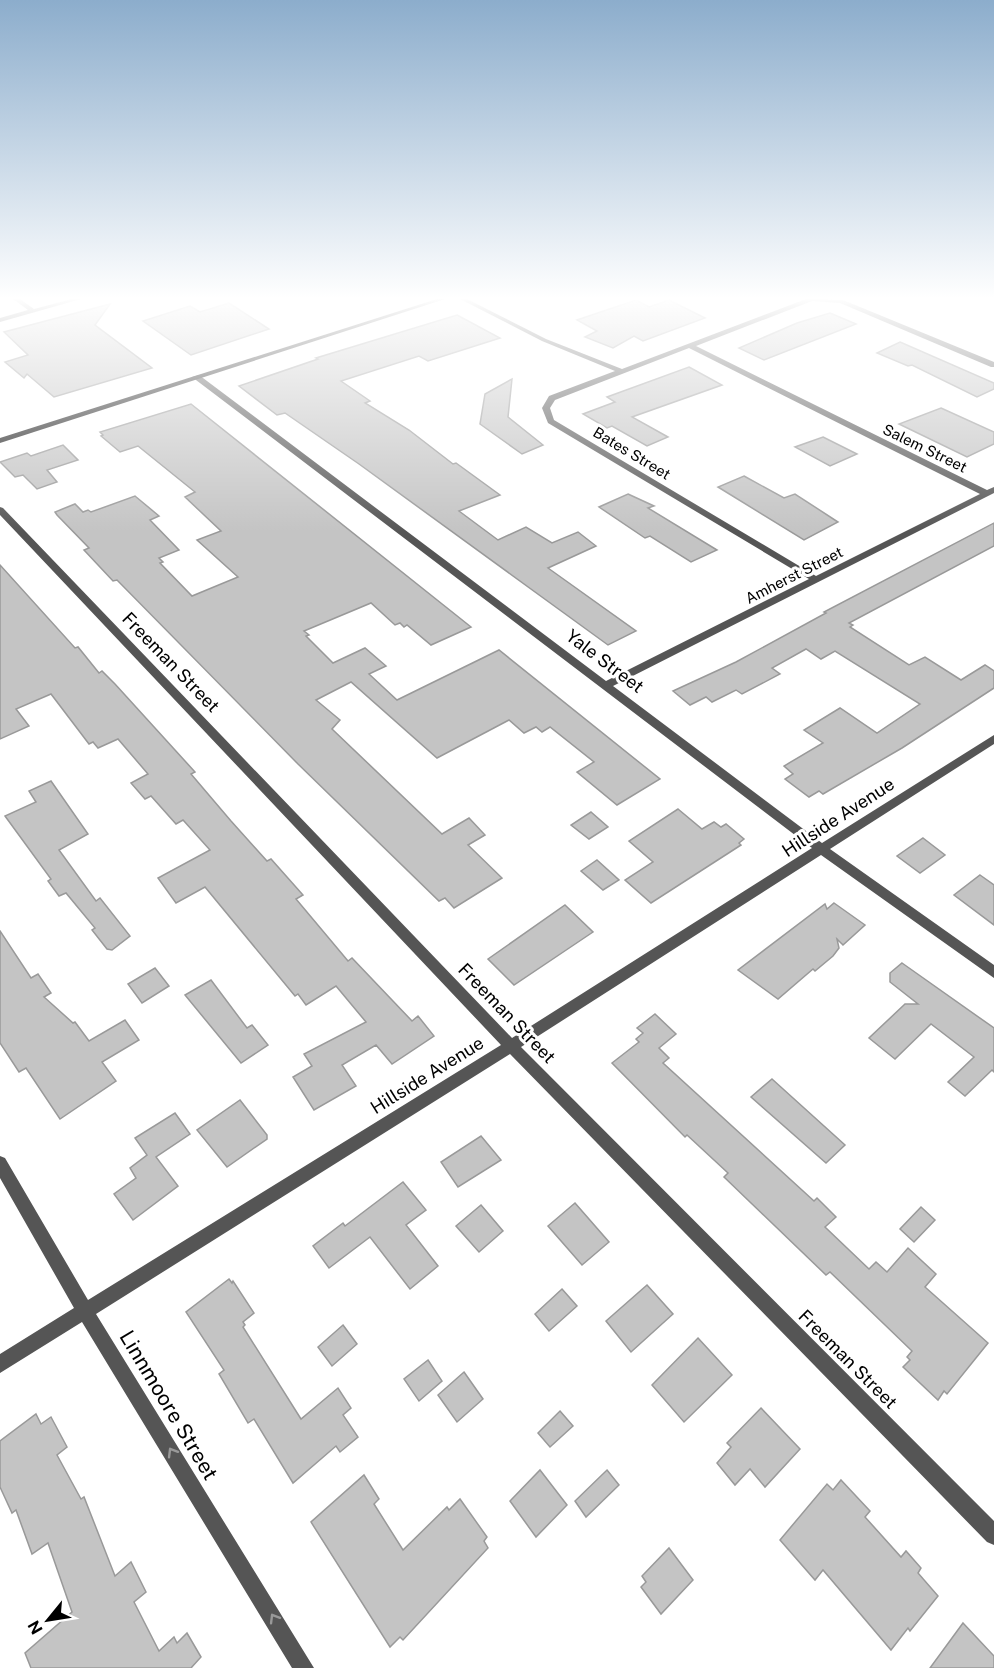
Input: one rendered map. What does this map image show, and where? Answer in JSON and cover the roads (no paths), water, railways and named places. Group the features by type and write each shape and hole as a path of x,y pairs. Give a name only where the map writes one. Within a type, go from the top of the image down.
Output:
{"main road":[{"path":"0,441 196,377"}],"street":[{"name":"Yale Street","path":"196,377 608,685 822,850 994,972"},
{"name":"Bates Street","path":"606,377 552,398 546,408 551,421 817,580"},
{"name":"Salem Street","path":"754,377 991,492"},
{"name":"Amherst Street","path":"608,685 991,492"},
{"name":"Freeman Street","path":"0,510 511,1046 994,1535"},
{"name":"Hillside Avenue","path":"0,1364 511,1046 994,740"},
{"name":"Linnmoore Street","path":"0,1163 86,1311 304,1668"}]}
